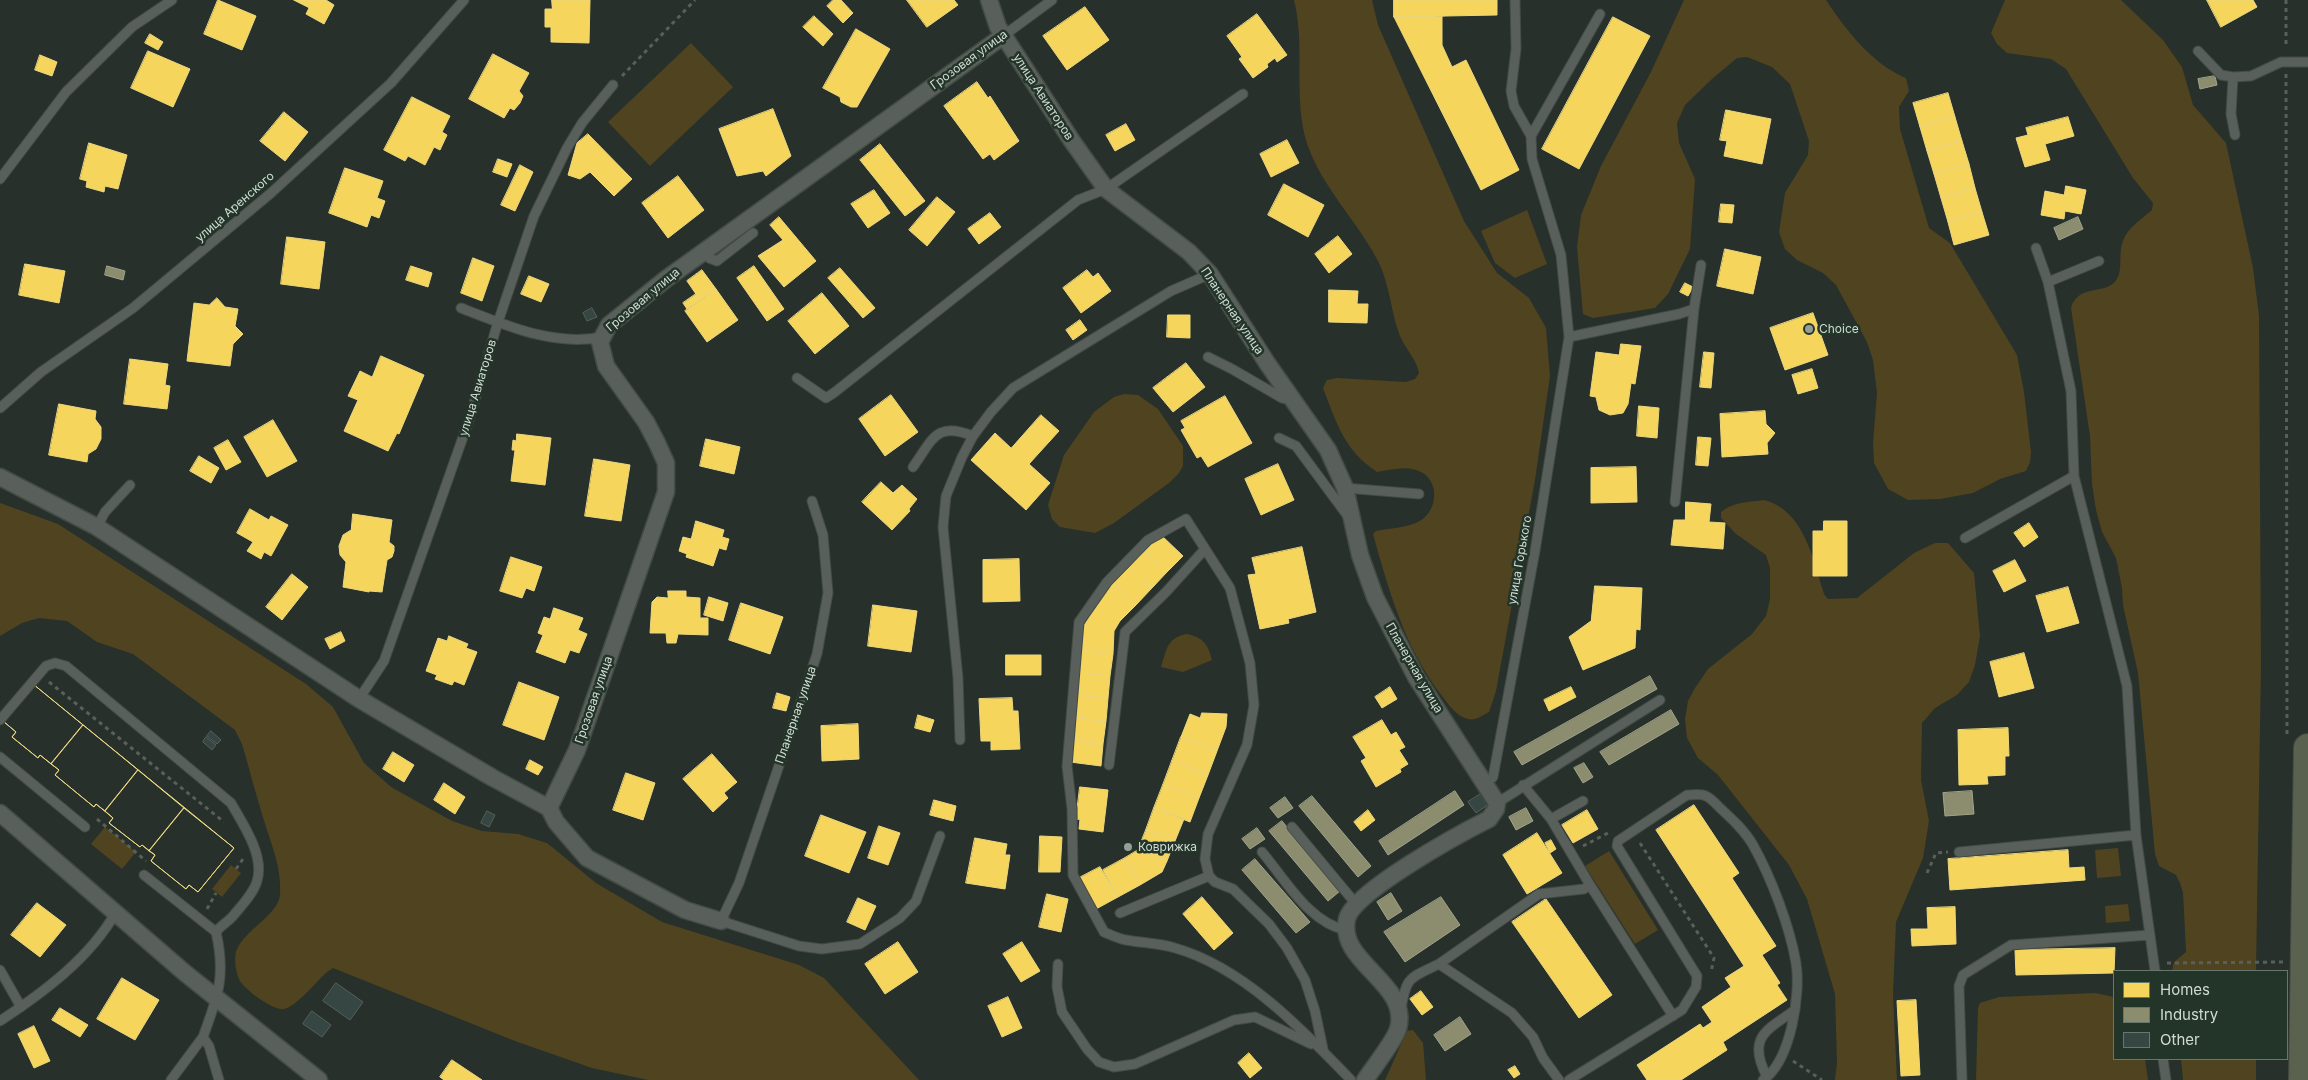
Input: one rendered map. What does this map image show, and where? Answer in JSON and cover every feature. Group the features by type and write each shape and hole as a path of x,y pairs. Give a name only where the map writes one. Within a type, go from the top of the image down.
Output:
{"highway":[{"path":"2298,748 2303,1080"}],"street":[{"name":"улица Авиаторов","path":"989,0 1003,36 1106,189"},
{"name":"Грозовая улица","path":"549,808 577,750 666,492 666,463 646,422 606,366 600,342 609,325 705,250 1003,36"},
{"name":"Планерная улица","path":"1106,189 1189,252 1210,274 1328,450 1346,488 1351,520 1375,597 1416,677 1486,783 1497,803"},
{"path":"0,477 97,527 359,699 493,778 549,808 556,822 587,858 685,910 721,921"},
{"path":"1365,1080 1398,1029 1398,1010 1393,997 1365,964 1348,940 1346,930 1347,918 1356,904 1405,867 1489,819 1496,810 1497,803"},
{"path":"0,813 217,999 319,1080"}],"lane":[{"path":"0,179 66,92 132,27 172,0"},
{"name":"улица Аренского","path":"0,408 42,372 133,308 271,193 390,83 464,0"},
{"name":"Грозовая улица","path":"1003,36 1052,0"},
{"path":"1515,0 1516,49 1511,91 1514,106 1531,136"},
{"path":"1531,136 1600,14"},
{"path":"2198,51 2221,75 2233,77 2251,76 2281,62 2308,62"},
{"path":"2233,77 2231,114 2235,135"},
{"name":"улица Авиаторов","path":"359,699 384,660 469,420 498,322 534,216 567,148 582,123 613,86"},
{"path":"797,378 826,398 1078,200 1106,189 1243,94"},
{"name":"улица Горького","path":"1486,783 1494,777 1535,551 1569,337 1561,256 1532,159 1531,136"},
{"path":"705,250 710,258 717,261 753,233"},
{"path":"2036,248 2048,282 2072,391 2074,476 2127,686 2136,836 2154,967"},
{"path":"2048,282 2099,261"},
{"path":"1675,502 1694,309 1701,265"},
{"path":"960,740 958,678 943,527 946,496 973,436 1013,388 1172,291 1210,274"},
{"path":"462,308 517,329 572,340 602,337"},
{"path":"1569,337 1680,314 1694,309"},
{"path":"1208,358 1232,369 1282,398 1293,400"},
{"path":"913,467 935,437 942,431 950,429 973,436"},
{"path":"1278,438 1296,446 1351,520"},
{"path":"1966,538 2074,476"},
{"path":"97,527 105,512 130,485"},
{"path":"1346,488 1419,494"},
{"name":"Планерная улица","path":"721,921 739,883 817,654 828,593 823,536 812,501"},
{"path":"1323,1049 1315,1011 1305,980 1287,948 1269,924 1233,888 1215,882 1210,876 1205,859 1208,834 1247,745 1254,706 1250,663 1230,588 1186,519 1148,540 1107,582 1080,622 1067,766 1072,808 1073,875 1104,932 1125,940 1175,948 1209,962 1267,1000 1323,1049 1351,1080"},
{"path":"1109,765 1125,632 1206,549"},
{"path":"0,720 46,666 55,663 66,666 230,803 242,823 259,862 257,882 231,918 222,924 216,932"},
{"path":"1497,803 1660,700"},
{"path":"0,757 85,827"},
{"path":"1523,785 1551,818 1590,885 1673,1016"},
{"path":"1569,1080 1682,1010 1696,987 1697,976 1617,846 1618,841 1687,795 1705,795 1735,822 1752,845 1777,899 1796,964 1794,1025 1783,1052 1765,1079"},
{"path":"1551,818 1583,801"},
{"path":"1292,827 1356,904"},
{"path":"721,921 799,946 822,948 860,944 900,918 916,901 940,836"},
{"path":"1959,852 2136,836"},
{"path":"1262,852 1314,915 1333,927 1346,930"},
{"path":"144,875 216,932 222,957 217,999 203,1036 171,1080"},
{"path":"1120,913 1210,876"},
{"path":"1398,1029 1404,986 1410,980 1439,964 1539,894 1584,890 1590,885"},
{"path":"0,1021 68,970 108,925 116,912"},
{"path":"1962,1080 1958,986 1962,975 2011,945 2150,935"},
{"path":"1058,964 1058,987 1062,1012 1087,1049 1099,1062 1114,1067 1135,1064 1234,1020 1255,1017 1323,1049"},
{"path":"1439,964 1512,1013 1525,1026 1559,1080"},
{"path":"0,970 21,1007"},
{"path":"1765,1079 1759,1061 1759,1042 1769,1029 1795,1010"},
{"path":"203,1036 209,1046 219,1080"},
{"path":"2164,1060 2166,1080"}],"path":[{"path":"613,86 695,0"},
{"path":"2286,0 2298,748"},
{"path":"39,674 225,823"},
{"path":"97,819 140,856"},
{"path":"1572,853 1605,833 1632,831 1714,958 1710,980"},
{"path":"1926,874 1936,853 1959,852"},
{"path":"236,868 246,854 247,863"},
{"path":"206,909 216,893"},
{"path":"199,904 211,913"},
{"path":"2154,967 2286,962 2285,970"},
{"path":"1783,1052 1816,1078 1822,1080"}],"shaded area":[{"path":"1294,0 1372,0 1378,25 1464,221 1497,273 1529,298 1546,328 1550,376 1535,480 1496,691 1489,712 1476,719 1464,718 1453,710 1429,678 1418,659 1392,598 1373,534 1376,531 1413,524 1425,517 1433,503 1433,487 1430,480 1416,470 1402,468 1377,472 1366,464 1349,445 1343,435 1323,388 1327,380 1337,378 1406,382 1415,379 1419,373 1416,363 1400,336 1386,281 1379,263 1363,236 1326,183 1311,154 1301,116 1298,19"},
{"path":"1684,0 1826,0 1851,34 1871,55 1894,72 1906,78 1909,91 1899,107 1900,129 1929,228 1950,243 2017,355 2024,392 2031,452 2030,462 2026,471 2000,479 1973,493 1940,499 1908,500 1888,489 1874,463 1873,443 1877,393 1873,360 1867,342 1836,285 1823,273 1797,260 1785,249 1779,232 1785,193 1808,155 1809,141 1790,84 1772,67 1747,57 1737,58 1712,79 1685,105 1677,123 1679,143 1695,179 1690,249 1668,294 1655,308 1593,318 1583,314 1577,247 1581,215 1601,166 1651,72"},
{"path":"2005,0 2121,0 2163,40 2182,67 2193,105 2226,143 2253,268 2259,316 2261,665 2256,970 2172,970 2174,962 2186,952 2183,893 2176,875 2159,866 2155,854 2138,673 2123,605 2122,588 2116,558 2102,532 2092,484 2090,436 2071,308 2080,295 2107,287 2117,279 2125,236 2152,210 2153,203 2133,178 2066,69 2051,59 2007,53 1997,44 1991,33"},
{"path":"691,43 733,87 650,166 608,122"},
{"path":"1527,210 1547,264 1515,278 1495,263 1481,231"},
{"path":"1124,394 1138,395 1158,409 1183,446 1183,466 1169,483 1114,523 1095,533 1060,527 1052,519 1048,505 1064,455 1094,412 1114,397"},
{"path":"1764,500 1778,505 1798,525 1811,552 1824,594 1828,599 1857,598 1914,553 1935,543 1948,543 1974,573 1980,636 1975,665 1969,682 1957,695 1935,708 1922,723 1921,780 1929,821 1923,858 1896,922 1893,994 1897,1080 1835,1080 1837,1063 1835,994 1807,899 1789,865 1718,775 1698,758 1687,738 1685,719 1688,701 1695,688 1708,669 1752,634 1766,616 1770,599 1770,568 1766,555 1736,534 1721,518 1721,512 1730,506"},
{"path":"0,503 58,524 306,684 333,707 364,763 391,787 452,821 482,831 518,834 547,843 596,883 662,922 799,965 824,978 919,1080 648,1080 592,1068 515,1041 333,968 289,1007 279,1009 260,999 240,981 236,971 235,955 245,937 267,917 278,903 280,884 275,854 242,744 235,730 133,654 97,642 67,621 39,618 22,623 0,636"},
{"path":"1186,634 1197,637 1204,642 1212,660 1183,672 1161,667 1166,650 1171,642 1179,636"},
{"path":"105,827 136,852 122,869 91,844"},
{"path":"2118,848 2121,876 2097,878 2095,850"},
{"path":"1609,851 1658,930 1635,944 1585,866"},
{"path":"231,865 241,873 222,897 212,889"},
{"path":"2128,904 2130,921 2106,923 2105,906"},
{"path":"2095,993 2113,997 2113,1060 2145,1060 2148,1080 1976,1080 1978,1008 1980,1003 1999,997"},
{"path":"1413,1030 1423,1043 1426,1080 1385,1080 1407,1031"},
{"path":"2181,1060 2256,1060 2256,1080 2183,1080"}],"building: Homes":[{"path":"218,0 256,16 242,50 204,34"},
{"path":"294,0 326,0 334,5 324,24 306,14 309,8"},
{"path":"552,0 590,0 589,43 551,42 551,27 545,27 545,9 552,9"},
{"path":"833,0 841,0 853,13 843,23 827,6"},
{"path":"907,0 954,0 958,5 927,27"},
{"path":"1394,0 1497,0 1497,15 1394,17"},
{"path":"2207,0 2253,0 2257,7 2221,27"},
{"path":"1085,7 1109,40 1067,70 1043,36"},
{"path":"1257,14 1287,55 1277,62 1275,58 1267,64 1268,67 1253,78 1239,59 1242,57 1227,36"},
{"path":"814,16 833,34 823,46 803,27"},
{"path":"1442,16 1442,45 1452,67 1466,60 1519,170 1481,190 1394,17"},
{"path":"1613,17 1650,36 1579,169 1542,149"},
{"path":"856,29 890,49 857,107 851,107 841,102 840,97 823,88"},
{"path":"150,34 163,42 158,50 145,43"},
{"path":"148,51 190,69 173,107 131,88"},
{"path":"493,54 529,73 519,91 523,96 520,103 514,110 510,108 504,118 469,99"},
{"path":"40,55 57,62 52,76 35,70"},
{"path":"977,82 988,98 990,96 1019,141 994,160 990,154 983,159 944,106"},
{"path":"1948,93 1955,117 1920,127 1913,103"},
{"path":"412,97 450,116 442,132 447,135 440,150 434,147 425,165 408,156 405,161 384,150"},
{"path":"773,109 791,156 766,176 763,171 737,176 719,129"},
{"path":"1726,110 1771,119 1762,164 1724,156 1727,141 1720,140"},
{"path":"284,112 308,132 285,161 260,141"},
{"path":"1955,117 1962,141 1927,151 1920,127"},
{"path":"2068,117 2074,136 2045,144 2050,160 2025,167 2016,138 2028,135 2026,128"},
{"path":"1126,124 1135,140 1115,151 1106,135"},
{"path":"588,134 632,179 614,196 590,172 580,179 568,175 577,143"},
{"path":"1287,140 1299,163 1271,177 1260,154"},
{"path":"1962,141 1969,164 1934,174 1927,151"},
{"path":"89,143 127,155 118,189 105,186 104,192 86,187 87,181 80,179"},
{"path":"880,144 925,201 905,216 860,160"},
{"path":"498,159 512,164 507,177 493,172"},
{"path":"1969,164 1975,188 1941,198 1934,174"},
{"path":"520,165 533,172 515,211 501,205"},
{"path":"345,168 383,181 377,198 385,201 379,218 371,215 367,227 329,213"},
{"path":"678,176 704,210 668,238 642,203"},
{"path":"1284,184 1324,205 1308,237 1268,215"},
{"path":"2066,186 2086,190 2081,214 2065,211 2064,219 2041,215 2045,191 2064,195"},
{"path":"1975,188 1982,212 1948,222 1941,198"},
{"path":"874,190 890,213 868,228 851,204"},
{"path":"937,197 955,212 927,246 909,230"},
{"path":"1721,204 1734,205 1732,223 1719,222"},
{"path":"1982,212 1989,235 1954,245 1948,222"},
{"path":"990,213 1001,227 979,244 968,229"},
{"path":"779,217 816,261 784,287 758,256 783,240 770,225"},
{"path":"1338,236 1352,254 1329,273 1315,254"},
{"path":"287,237 325,242 319,289 281,284"},
{"path":"1725,249 1761,257 1753,294 1717,286"},
{"path":"473,258 494,266 482,301 461,293"},
{"path":"25,264 65,271 59,303 19,295"},
{"path":"411,266 432,273 428,287 406,280"},
{"path":"754,266 784,309 767,321 737,278"},
{"path":"840,268 875,308 863,318 828,278"},
{"path":"702,270 716,289 700,300 687,281"},
{"path":"1087,270 1093,277 1098,273 1111,291 1081,313 1063,288"},
{"path":"529,276 549,284 541,302 521,294"},
{"path":"1685,283 1693,287 1688,296 1680,292"},
{"path":"716,289 738,320 707,342 685,311"},
{"path":"1329,290 1358,291 1357,304 1368,304 1367,323 1329,322"},
{"path":"822,293 849,326 815,354 788,321"},
{"path":"696,294 700,300 687,309 683,303"},
{"path":"217,298 225,307 238,309 235,326 243,334 233,344 230,366 187,361 194,303 209,305"},
{"path":"1813,313 1828,355 1785,370 1770,328"},
{"path":"1168,315 1190,315 1190,338 1167,337"},
{"path":"1080,320 1087,330 1073,340 1066,330"},
{"path":"1621,344 1641,346 1635,384 1631,383 1628,404 1623,413 1610,415 1599,410 1596,397 1590,396 1596,352 1619,355"},
{"path":"1704,352 1714,353 1711,388 1700,387"},
{"path":"381,356 424,375 399,434 397,433 388,451 344,431 358,400 348,396 360,371 372,377"},
{"path":"130,359 168,364 165,385 170,386 167,409 124,404"},
{"path":"1186,363 1205,387 1173,412 1153,388"},
{"path":"1812,369 1818,388 1798,394 1792,375"},
{"path":"891,395 918,432 885,456 859,419"},
{"path":"1225,396 1252,443 1208,467 1201,456 1197,458 1181,430 1185,428 1181,421"},
{"path":"59,404 96,411 95,419 101,427 101,439 96,449 88,454 87,462 49,455"},
{"path":"1639,406 1659,408 1657,438 1637,436"},
{"path":"1765,411 1766,424 1775,433 1767,443 1768,454 1722,457 1720,414"},
{"path":"1041,415 1059,431 1029,464 1050,483 1026,510 971,460 995,433 1011,448"},
{"path":"273,420 297,461 267,477 244,437"},
{"path":"517,434 551,438 545,485 511,481 515,450 512,450 513,440 516,441"},
{"path":"1698,437 1711,438 1708,466 1696,465"},
{"path":"706,439 740,447 734,474 700,466"},
{"path":"228,440 241,462 226,470 214,448"},
{"path":"199,456 219,468 211,483 190,471"},
{"path":"594,459 630,465 621,521 585,516"},
{"path":"1278,464 1294,500 1261,515 1245,479"},
{"path":"1636,467 1637,502 1591,503 1591,468"},
{"path":"881,482 893,493 902,485 917,499 909,509 910,511 892,530 862,502"},
{"path":"1686,502 1711,504 1709,522 1725,523 1723,549 1671,545 1674,520 1685,520"},
{"path":"250,509 269,520 271,516 288,525 271,556 264,552 261,559 247,551 253,542 237,533"},
{"path":"353,514 392,520 389,542 394,546 394,551 392,557 387,560 382,592 369,592 343,587 346,562 340,555 339,546 343,535 351,530"},
{"path":"696,521 724,530 722,537 729,539 726,550 719,548 713,566 686,557 687,554 679,551 683,537 691,539"},
{"path":"1824,521 1847,521 1847,576 1813,576 1813,531 1823,531"},
{"path":"2029,523 2038,537 2024,547 2014,533"},
{"path":"1160,534 1183,556 1167,572 1144,550"},
{"path":"1302,547 1316,612 1288,619 1289,623 1260,629 1248,575 1256,574 1252,558"},
{"path":"1144,550 1167,572 1152,588 1129,567"},
{"path":"511,557 542,567 534,591 526,588 522,598 500,591"},
{"path":"1019,559 1020,601 983,602 983,560"},
{"path":"2015,560 2026,581 2004,592 1993,571"},
{"path":"1129,567 1152,588 1136,605 1113,583"},
{"path":"292,574 308,587 282,620 266,607"},
{"path":"1113,583 1136,605 1120,621 1098,599"},
{"path":"1595,586 1642,588 1640,630 1636,629 1635,648 1583,670 1569,637 1591,621"},
{"path":"2068,587 2079,623 2047,632 2036,596"},
{"path":"668,591 686,591 686,597 700,598 700,618 708,618 708,635 678,634 676,643 667,643 666,633 650,633 652,602 657,597 668,598"},
{"path":"709,597 728,603 723,621 704,615"},
{"path":"1098,599 1120,621 1114,631 1113,654 1081,650 1084,626"},
{"path":"741,603 783,617 770,654 729,640"},
{"path":"873,605 917,611 911,652 868,646"},
{"path":"554,608 583,618 578,630 587,634 579,653 570,650 565,663 536,652 543,635 538,633 544,617 550,619"},
{"path":"341,632 345,641 330,649 325,639"},
{"path":"449,636 468,644 466,648 477,652 464,685 454,681 452,685 435,679 437,675 426,671 438,638 447,641"},
{"path":"1081,650 1113,654 1110,676 1079,673"},
{"path":"2024,653 2034,688 1999,697 1990,662"},
{"path":"1006,655 1041,655 1041,675 1006,675"},
{"path":"1079,673 1110,676 1108,698 1077,695"},
{"path":"519,682 559,697 544,740 503,725"},
{"path":"33,684 83,725 51,764 40,755 38,758 12,737 16,732 3,721"},
{"path":"33,684 234,848 198,892 189,885 186,889 151,861 155,855 142,845 140,847 109,823 113,818 96,804 94,807 55,775 59,770 40,755 38,758 12,737 16,732 3,721"},
{"path":"1390,687 1397,699 1382,708 1375,697"},
{"path":"1571,687 1576,697 1549,711 1544,700"},
{"path":"777,693 790,697 786,711 773,708"},
{"path":"1077,695 1108,698 1106,721 1074,718"},
{"path":"1012,698 1013,711 1018,711 1020,749 991,750 991,741 981,741 979,699"},
{"path":"1202,713 1227,714 1226,727 1217,751 1181,737 1190,714 1200,718"},
{"path":"918,715 934,720 930,732 915,728"},
{"path":"1074,718 1106,721 1103,744 1072,740"},
{"path":"1382,720 1391,735 1396,732 1405,747 1399,750 1408,764 1400,769 1401,772 1376,787 1361,761 1366,758 1353,737"},
{"path":"858,724 859,759 822,761 821,726"},
{"path":"83,725 138,770 105,811 96,804 94,807 55,775 59,770 51,764"},
{"path":"2008,728 2009,756 2005,756 2005,775 1987,776 1988,784 1959,785 1958,730"},
{"path":"1181,737 1217,751 1208,775 1172,761"},
{"path":"1072,740 1103,744 1101,766 1070,762"},
{"path":"393,752 414,765 404,782 383,769"},
{"path":"712,754 737,782 724,793 728,798 713,812 683,779"},
{"path":"530,760 543,767 538,775 526,769"},
{"path":"1172,761 1208,775 1199,798 1163,785"},
{"path":"138,770 184,808 149,851 142,845 140,847 109,823 113,818 105,811"},
{"path":"626,773 655,783 643,820 613,810"},
{"path":"444,783 465,797 455,814 434,800"},
{"path":"1163,785 1199,798 1190,822 1154,808"},
{"path":"1080,787 1108,790 1103,832 1079,829 1080,819 1076,820"},
{"path":"934,800 956,806 953,821 930,815"},
{"path":"1694,805 1739,873 1732,878 1776,946 1762,955 1780,983 1777,985 1787,1000 1723,1042 1727,1050 1681,1080 1647,1080 1637,1065 1700,1024 1703,1028 1712,1022 1702,1007 1731,987 1725,978 1744,966 1656,830"},
{"path":"184,808 234,848 198,892 189,885 186,889 151,861 155,855 149,851"},
{"path":"1154,808 1184,819 1175,841 1146,830"},
{"path":"1368,810 1375,820 1361,831 1354,822"},
{"path":"1587,810 1598,829 1573,843 1562,825"},
{"path":"821,815 866,832 849,873 805,856"},
{"path":"879,826 900,833 888,865 868,858"},
{"path":"1146,830 1175,841 1167,861 1138,850"},
{"path":"1537,833 1562,873 1527,894 1503,855"},
{"path":"1040,836 1062,837 1060,872 1039,872"},
{"path":"975,838 1007,844 1005,855 1010,855 1005,889 966,883"},
{"path":"1551,840 1556,849 1550,853 1545,843"},
{"path":"1138,850 1167,861 1162,872 1140,885 1125,858"},
{"path":"2068,850 2069,868 2084,867 2085,880 1950,890 1948,859"},
{"path":"1125,858 1140,885 1118,897 1103,870"},
{"path":"1100,867 1118,897 1096,909 1079,878"},
{"path":"1047,894 1068,899 1061,932 1039,927"},
{"path":"1202,897 1233,933 1214,950 1183,914"},
{"path":"858,898 876,906 865,930 847,922"},
{"path":"1546,899 1612,995 1579,1018 1512,922"},
{"path":"37,903 66,925 40,957 11,935"},
{"path":"1955,907 1956,944 1912,946 1911,929 1928,929 1927,908"},
{"path":"898,942 918,972 885,994 865,964"},
{"path":"1022,942 1040,971 1021,982 1003,954"},
{"path":"2115,948 2114,970 2113,973 2016,975 2015,950"},
{"path":"122,978 159,1000 135,1040 97,1019"},
{"path":"1421,991 1433,1007 1422,1015 1410,999"},
{"path":"1008,997 1022,1028 1002,1037 988,1006"},
{"path":"1916,1000 1920,1075 1901,1076 1897,1001"},
{"path":"60,1008 88,1025 80,1037 52,1020"},
{"path":"34,1026 50,1061 34,1068 18,1034"},
{"path":"1249,1053 1262,1068 1250,1078 1238,1063"},
{"path":"452,1060 482,1080 444,1080 440,1077"},
{"path":"1515,1066 1520,1074 1514,1078 1508,1070"}],"building: Industry":[{"path":"2215,76 2217,85 2200,89 2198,79"},
{"path":"2078,217 2083,229 2059,240 2054,228"},
{"path":"107,266 125,271 123,280 105,275"},
{"path":"1650,676 1657,689 1522,765 1514,752"},
{"path":"1671,710 1679,724 1609,765 1600,752"},
{"path":"1584,763 1593,777 1583,783 1574,768"},
{"path":"1455,791 1464,805 1388,855 1379,841"},
{"path":"1972,791 1974,814 1945,816 1943,793"},
{"path":"1312,796 1371,866 1358,877 1299,806"},
{"path":"1285,797 1293,808 1278,818 1270,808"},
{"path":"1526,808 1533,821 1516,830 1509,817"},
{"path":"1282,821 1340,891 1328,901 1269,831"},
{"path":"1257,828 1265,839 1250,849 1242,839"},
{"path":"1255,859 1310,922 1296,933 1242,870"},
{"path":"1391,893 1402,911 1388,920 1377,902"},
{"path":"1441,897 1460,925 1405,962 1384,932"},
{"path":"1460,1017 1471,1034 1445,1051 1434,1035"}],"building: Other":[{"path":"592,308 597,317 587,321 583,313"},
{"path":"211,731 221,740 217,744 207,736"},
{"path":"206,737 216,745 212,750 203,742"},
{"path":"1482,793 1489,804 1476,813 1468,802"},
{"path":"487,811 495,815 489,827 481,823"},
{"path":"336,983 363,1002 350,1020 323,1001"},
{"path":"312,1011 331,1025 322,1037 303,1024"}],"place":[{"name":"Choice","path":"1809,329"},
{"name":"Коврижка","path":"1128,847"}]}
